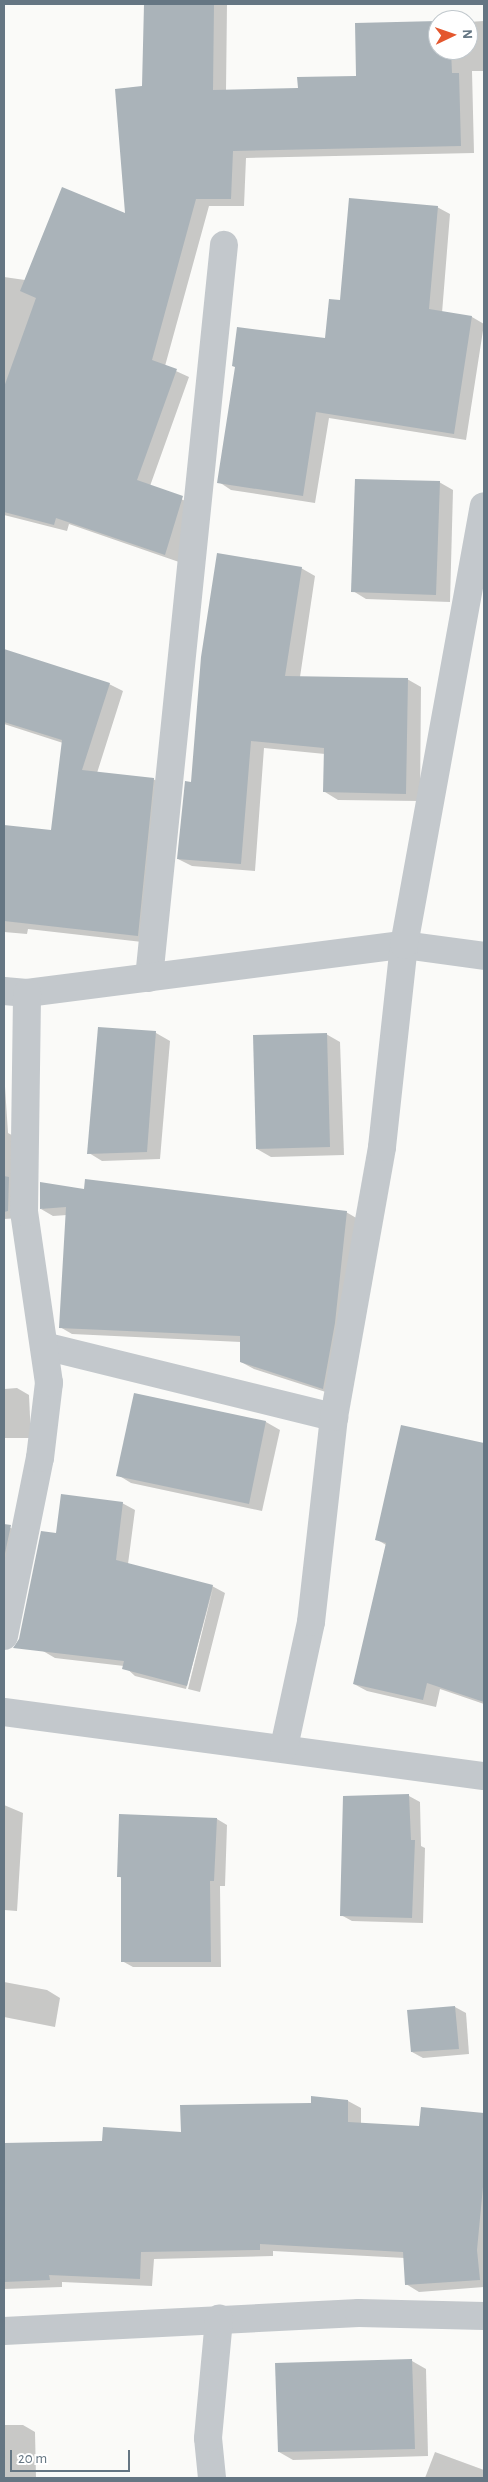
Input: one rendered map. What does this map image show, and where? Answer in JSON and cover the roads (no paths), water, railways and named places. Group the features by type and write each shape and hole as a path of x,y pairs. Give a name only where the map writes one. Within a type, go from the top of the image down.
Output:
{"street":[{"path":"149,978 224,245"},
{"path":"284,1747 311,1622 334,1417 382,1147 404,945 484,506"},
{"path":"4,1636 40,1458 49,1382 24,1212 15,992 149,978 404,945 484,956"},
{"path":"44,1346 334,1417"},
{"path":"4,1712 284,1747 484,1776"},
{"path":"4,2332 359,2313 484,2316"},
{"path":"212,2478 208,2438 219,2319"}]}
